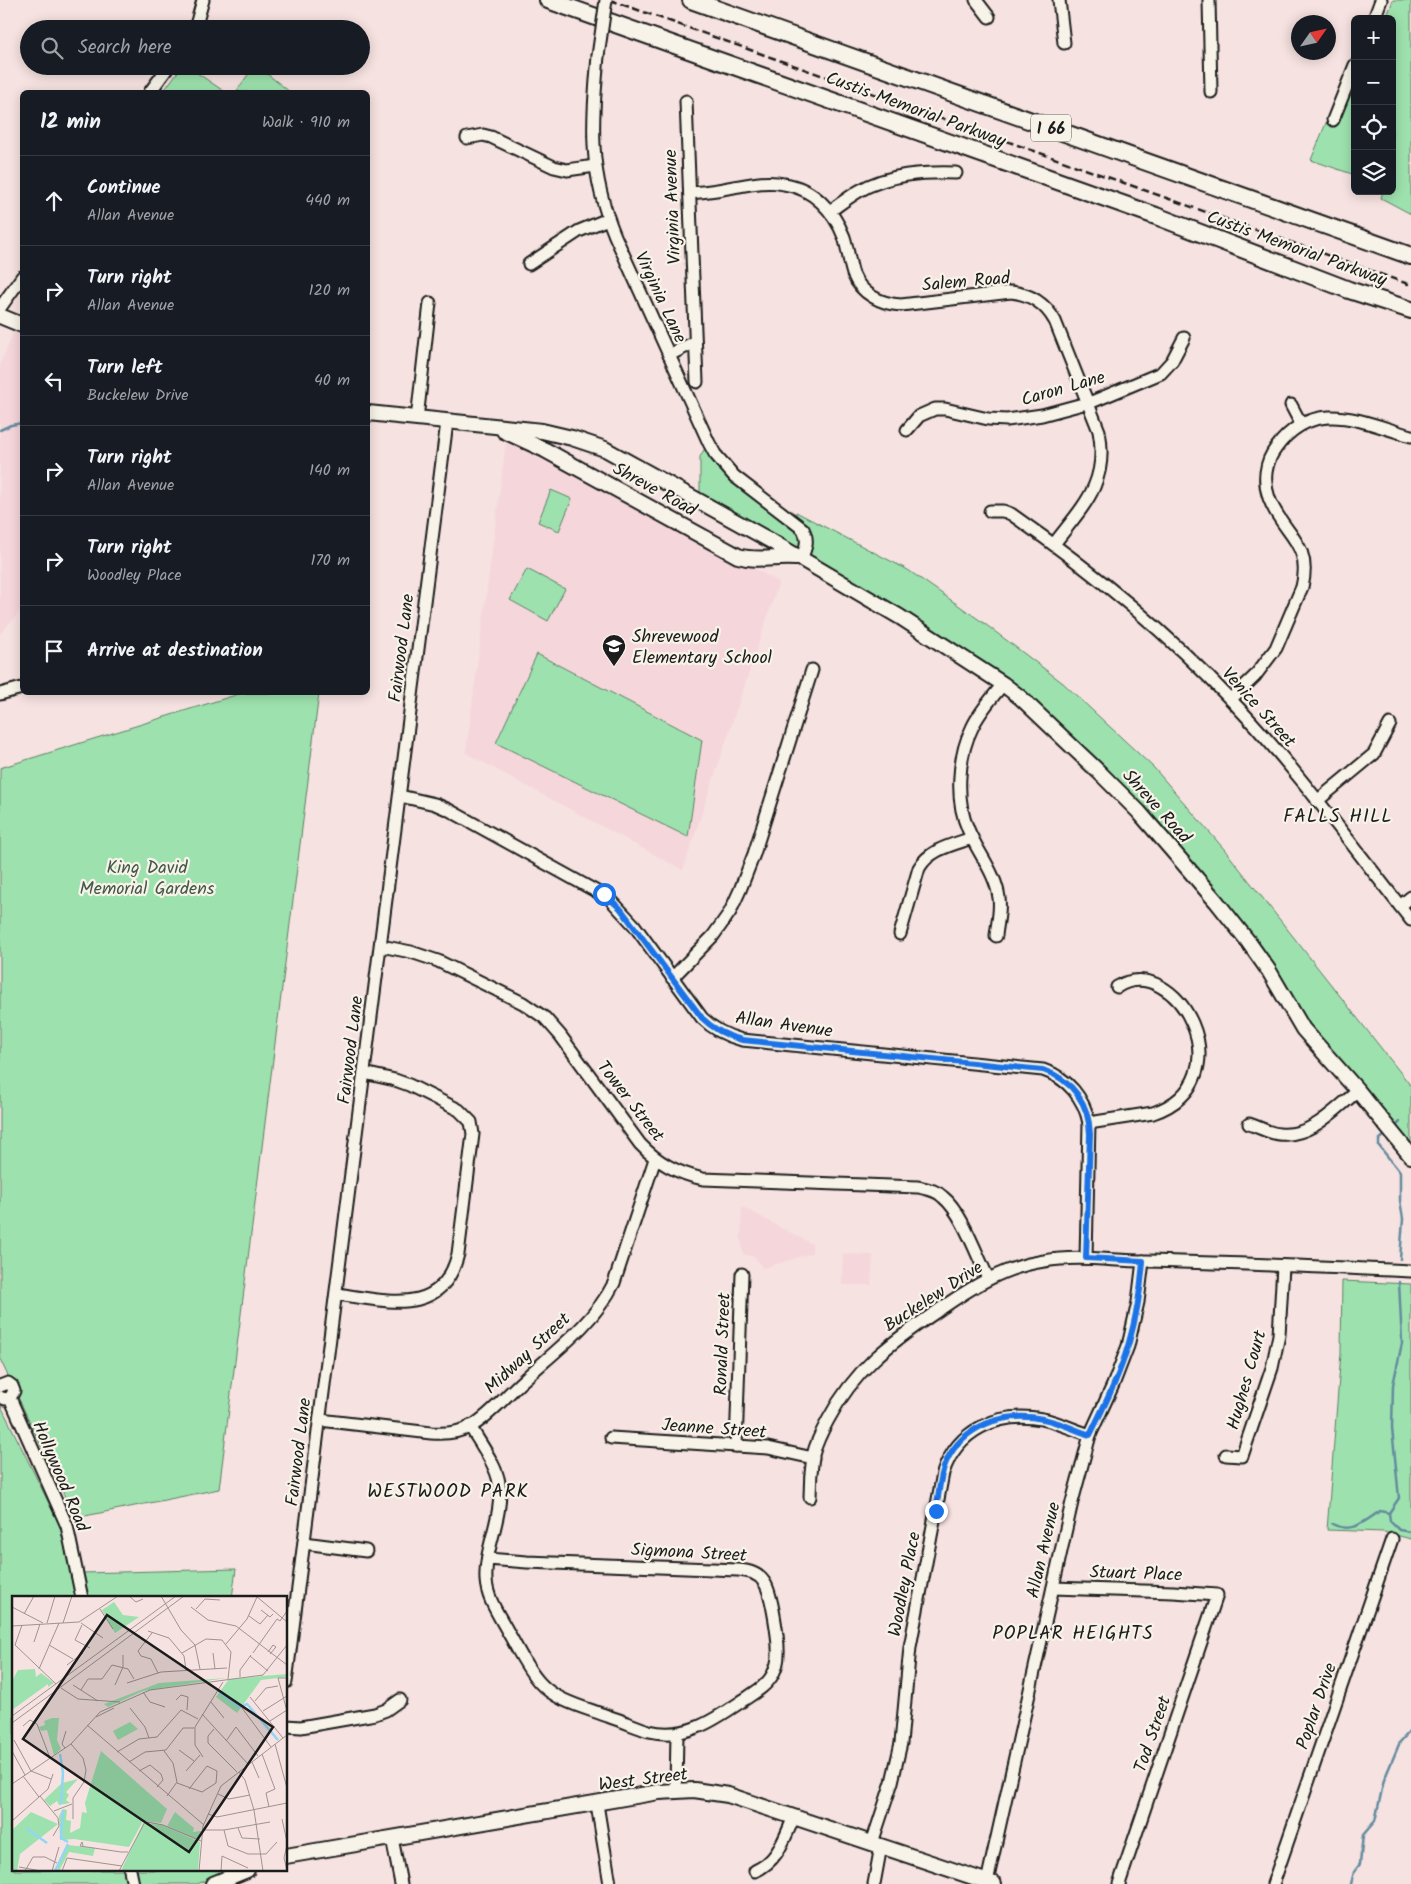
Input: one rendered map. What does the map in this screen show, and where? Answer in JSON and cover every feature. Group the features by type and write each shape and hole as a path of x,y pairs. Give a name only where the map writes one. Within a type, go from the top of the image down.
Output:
{"highway":[{"name":"Custis Memorial Parkway","path":"548,0 1146,212 1349,290 1411,310"},
{"name":"Custis Memorial Parkway","path":"691,0 1411,256"}],"main road":[{"path":"0,316 20,323"},
{"name":"Shreve Road","path":"370,413 552,433 605,449 771,541 900,617 1003,684 1058,732 1139,812 1216,900 1269,971 1304,1029 1411,1156"},
{"name":"Shreve Road","path":"496,427 545,450 738,556 747,559 783,557 801,559"},
{"path":"761,558 767,556 770,551 771,541"},
{"name":"West Street","path":"288,1856 676,1790 728,1795 991,1883"},
{"path":"213,1884 243,1876"}],"street":[{"path":"197,20 203,0"},
{"name":"Virginia Lane","path":"606,0 598,56 593,119 595,166 608,219 715,454 734,476 803,528 807,545 801,559"},
{"path":"976,0 989,17"},
{"path":"1058,0 1064,43"},
{"path":"1209,0 1211,92"},
{"path":"1375,15 1381,0"},
{"path":"151,90 162,75"},
{"path":"1333,120 1351,75"},
{"name":"Virginia Avenue","path":"686,102 697,382"},
{"path":"467,138 483,135 491,137 554,168 567,170 595,166"},
{"path":"830,211 859,191 886,180 931,172 956,173"},
{"name":"Salem Road","path":"690,193 775,182 800,188 818,199 830,211 844,238 857,282 867,293 884,303 901,305 1011,292 1029,295 1046,307 1055,321 1088,402 1102,445 1101,470 1090,496 1054,544"},
{"path":"529,264 579,231 608,219"},
{"path":"0,308 20,279"},
{"path":"417,419 430,303"},
{"name":"Caron Lane","path":"907,430 919,416 935,409 945,409 988,419 1006,420 1042,415 1088,402 1161,373 1172,361 1184,338"},
{"path":"668,354 695,342"},
{"path":"1291,405 1301,424"},
{"path":"1231,699 1255,676 1276,648 1302,587 1305,566 1303,555 1299,545 1270,500 1265,480 1266,470 1273,451 1281,440 1301,424 1322,417 1336,416 1346,418 1411,436"},
{"name":"Fairwood Lane","path":"288,1667 447,422"},
{"name":"Venice Street","path":"990,511 1004,511 1010,514 1054,544 1144,616 1231,699 1317,801 1411,920"},
{"path":"672,978 713,936 730,912 740,890 754,854 812,670"},
{"path":"996,936 1000,910 997,888 962,814 959,789 965,746 972,726 981,711 1003,684"},
{"path":"0,694 20,689"},
{"path":"1317,801 1374,754 1390,724"},
{"name":"Allan Avenue","path":"400,796 436,804 449,810 604,894 620,908 707,1023 725,1034 737,1038 1043,1070 1060,1078 1078,1095 1087,1111 1090,1123 1086,1258"},
{"path":"900,934 919,868 923,862 938,850 972,838"},
{"path":"1400,906 1411,897"},
{"name":"Tower Street","path":"380,946 411,952 438,961 523,1003 545,1018 560,1035 640,1144 655,1159 678,1172 703,1179 918,1187 928,1189 943,1196 958,1214 988,1278"},
{"path":"1090,1123 1163,1110 1174,1104 1187,1091 1196,1076 1199,1064 1200,1051 1194,1027 1177,1000 1161,987 1147,981 1129,982 1117,987"},
{"path":"336,1294 400,1302 421,1299 431,1294 448,1279 453,1271 458,1254 473,1134 470,1122 459,1110 409,1085 364,1073"},
{"path":"1249,1124 1277,1134 1296,1134 1317,1124 1358,1091"},
{"name":"Midway Street","path":"320,1420 447,1434 470,1426 479,1420 579,1329 607,1298 614,1283 655,1159"},
{"name":"Buckelew Drive","path":"810,1497 813,1458 824,1429 835,1406 863,1368 907,1332 970,1288 988,1278 1025,1264 1066,1258 1086,1258 1224,1262 1411,1271"},
{"name":"Allan Avenue","path":"991,1883 1072,1502 1090,1435 1113,1386 1128,1346 1138,1302 1143,1261"},
{"name":"Hughes Court","path":"1226,1455 1242,1456 1272,1368 1280,1328 1283,1266"},
{"name":"Ronald Street","path":"736,1446 742,1274"},
{"name":"Hollywood Road","path":"1,1383 10,1384 14,1389 13,1395 5,1398 67,1526 82,1596"},
{"name":"Woodley Place","path":"874,1884 877,1844 901,1743 910,1647 942,1473 946,1462 955,1447 970,1432 992,1421 1002,1419 1016,1417 1043,1419 1090,1435"},
{"path":"470,1426 495,1470 499,1483 499,1502 488,1559 486,1581 490,1599 540,1684 558,1697 648,1730 677,1733 676,1790"},
{"name":"Jeanne Street","path":"611,1438 768,1448 813,1458"},
{"name":"Poplar Drive","path":"1273,1884 1392,1539"},
{"path":"304,1543 366,1551"},
{"name":"Sigmona Street","path":"488,1559 738,1570 748,1571 760,1576 768,1589 774,1622 778,1652 774,1673 761,1688 710,1723 677,1733"},
{"name":"Stuart Place","path":"1053,1588 1217,1595"},
{"name":"Tod Street","path":"1119,1884 1217,1595"},
{"path":"288,1726 301,1727 375,1714 386,1710 400,1700"},
{"path":"597,1804 610,1884"},
{"path":"754,1871 763,1868 776,1856 794,1817"},
{"path":"392,1838 400,1884"}],"shaded area":[{"path":"14,332 20,335 20,611 0,634 0,385 2,383 0,382 0,365"},
{"name":"Shrevewood Elementary School","path":"506,443 532,450 556,460 779,582 683,870 466,753"},
{"path":"742,1207 812,1244 812,1253 763,1268 755,1257 743,1254 741,1238"},
{"path":"843,1254 873,1255 871,1285 842,1285"}],"green space":[{"path":"1393,0 1411,0 1411,214 1381,198 1382,195 1396,195 1396,15 1387,15"},
{"path":"1347,71 1351,73 1351,174 1311,160"},
{"path":"175,75 200,75 222,90 164,90"},
{"path":"248,75 268,75 287,90 237,90"},
{"path":"705,448 728,477 795,527 796,512 908,570 981,621 1063,683 1154,768 1224,849 1411,1086 1411,1149 1318,1041 1206,882 980,661 944,636 819,564 815,558 796,546 791,547 700,497 700,457"},
{"path":"551,490 572,499 559,531 538,522"},
{"path":"527,569 565,589 548,621 510,600"},
{"path":"537,654 702,740 688,837 496,743"},
{"name":"King David Memorial Gardens","path":"236,695 319,695 219,1489 75,1518 0,1359 0,768"},
{"path":"1342,1281 1411,1284 1411,1539 1384,1532 1327,1530 1341,1353"},
{"path":"0,1404 64,1534 76,1596 12,1596 12,1872 125,1872 128,1884 0,1884"},
{"path":"236,1569 232,1596 86,1596 82,1573"},
{"path":"133,1872 224,1873 197,1884 136,1884"}],"waterway":[{"path":"0,430 20,423"},
{"path":"1397,1125 1400,1122"},
{"path":"1385,1135 1379,1140 1379,1146 1400,1172 1400,1200 1403,1219 1400,1259"},
{"path":"1399,1282 1402,1343 1393,1385 1392,1428 1399,1498 1389,1513 1390,1521 1399,1530 1411,1532"},
{"path":"1332,1524 1339,1527 1352,1527 1363,1523 1380,1511 1389,1513"},
{"path":"1351,1884 1354,1872 1360,1864 1363,1835 1375,1821 1384,1780 1400,1742 1411,1730"}],"railway":[{"path":"610,0 1411,285"}],"place":[{"name":"Shrevewood Elementary School","path":"614,667"}],"district":[{"name":"FALLS HILL","path":"1338,815"},
{"name":"WESTWOOD PARK","path":"448,1490"},
{"name":"POPLAR HEIGHTS","path":"1073,1632"}],"route":[{"path":"604,894 620,908 634,925 702,1018 725,1034 742,1040 1043,1070 1060,1078 1070,1086 1085,1106 1090,1123 1086,1258 1143,1261 1138,1302 1128,1346 1113,1386 1090,1435 1043,1419 1016,1417 992,1421 970,1432 955,1447 942,1473 936,1511"}]}
